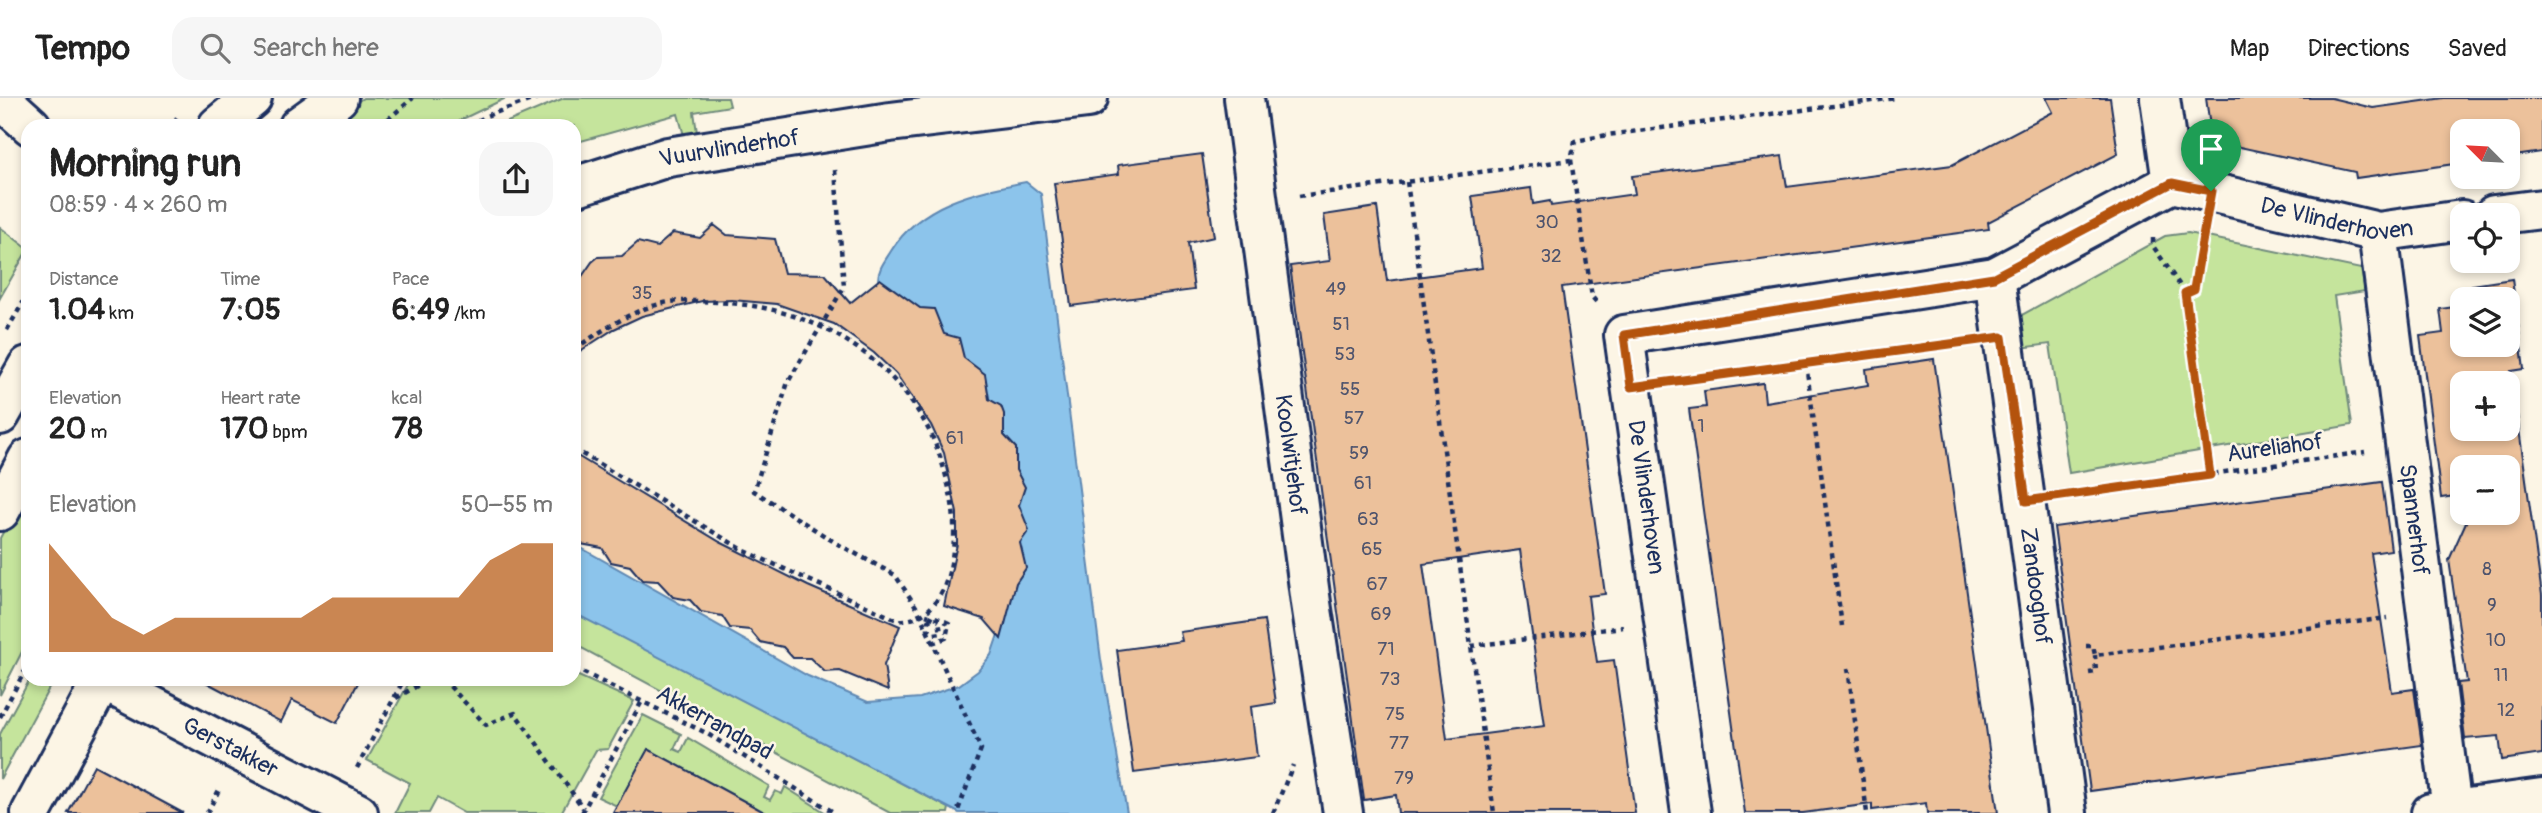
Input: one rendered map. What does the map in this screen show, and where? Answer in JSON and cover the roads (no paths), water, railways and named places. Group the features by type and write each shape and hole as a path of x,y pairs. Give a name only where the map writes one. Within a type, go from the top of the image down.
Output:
{"street":[{"path":"226,119 252,98"},
{"path":"309,119 338,98"},
{"name":"Vuurvlinderhof","path":"581,185 668,157 833,132 888,110 1088,98"},
{"name":"Koolwitjehof","path":"1244,98 1309,590 1343,813"},
{"path":"1994,277 2163,187 2160,98"},
{"path":"0,99 23,119"},
{"name":"De Vlinderhoven","path":"2163,187 2211,191 2378,232 2450,222"},
{"path":"2520,212 2542,209"},
{"name":"Spannerhof","path":"2378,232 2427,612 2441,811"},
{"name":"De Vlinderhoven","path":"1691,813 1624,335 1994,277"},
{"name":"Zandooghof","path":"1994,277 2067,813"},
{"path":"0,415 21,378"},
{"path":"0,511 21,472"},
{"name":"Gerstakker","path":"31,813 100,686"},
{"name":"Gerstakker","path":"114,686 348,808"},
{"path":"2441,811 2542,798"}],"water":[{"path":"1026,182 1041,194 1101,660 1127,813 959,813 581,617 581,548 808,676 868,702 920,698 959,685 978,671 991,655 1012,594 919,312 878,280 878,276 891,251 917,221 950,202 987,190"}]}
